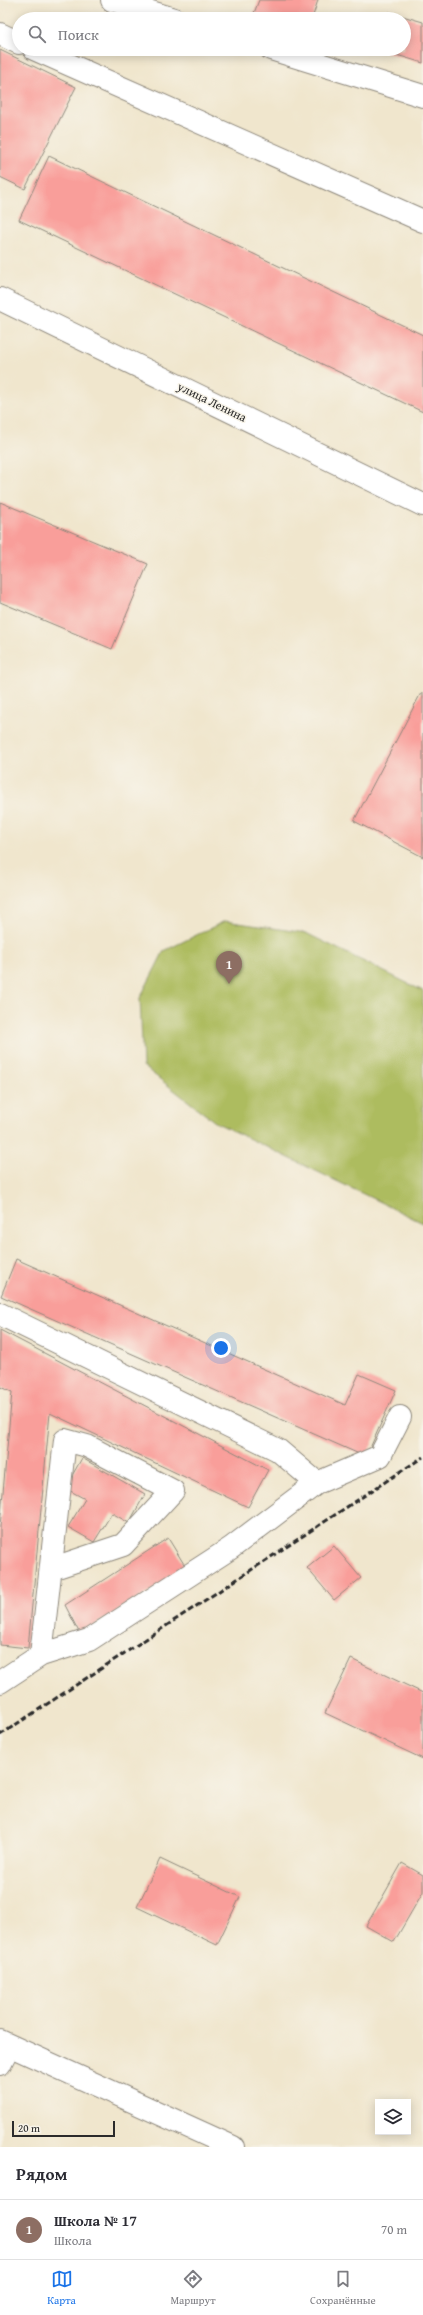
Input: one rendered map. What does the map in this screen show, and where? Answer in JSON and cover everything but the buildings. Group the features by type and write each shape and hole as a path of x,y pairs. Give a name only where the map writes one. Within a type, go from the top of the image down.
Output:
{"street":[{"path":"112,0 151,12"},
{"path":"0,34 12,40"},
{"path":"50,56 423,221"},
{"path":"294,56 423,96"},
{"name":"улица Ленина","path":"0,299 423,505"},
{"path":"0,1314 278,1450 317,1483"},
{"path":"0,1682 41,1655 89,1640 231,1548 317,1483 380,1456 400,1417"},
{"path":"41,1655 52,1569 65,1440 88,1446 173,1491 123,1545 52,1569"},
{"path":"3,2051 234,2147"}],"green space":[{"path":"225,921 306,933 423,991 423,1223 215,1122 143,1066 140,998 164,951"}],"railway":[{"path":"0,1735 423,1457"}],"place":[{"name":"Школа № 17","path":"229,984"}]}
